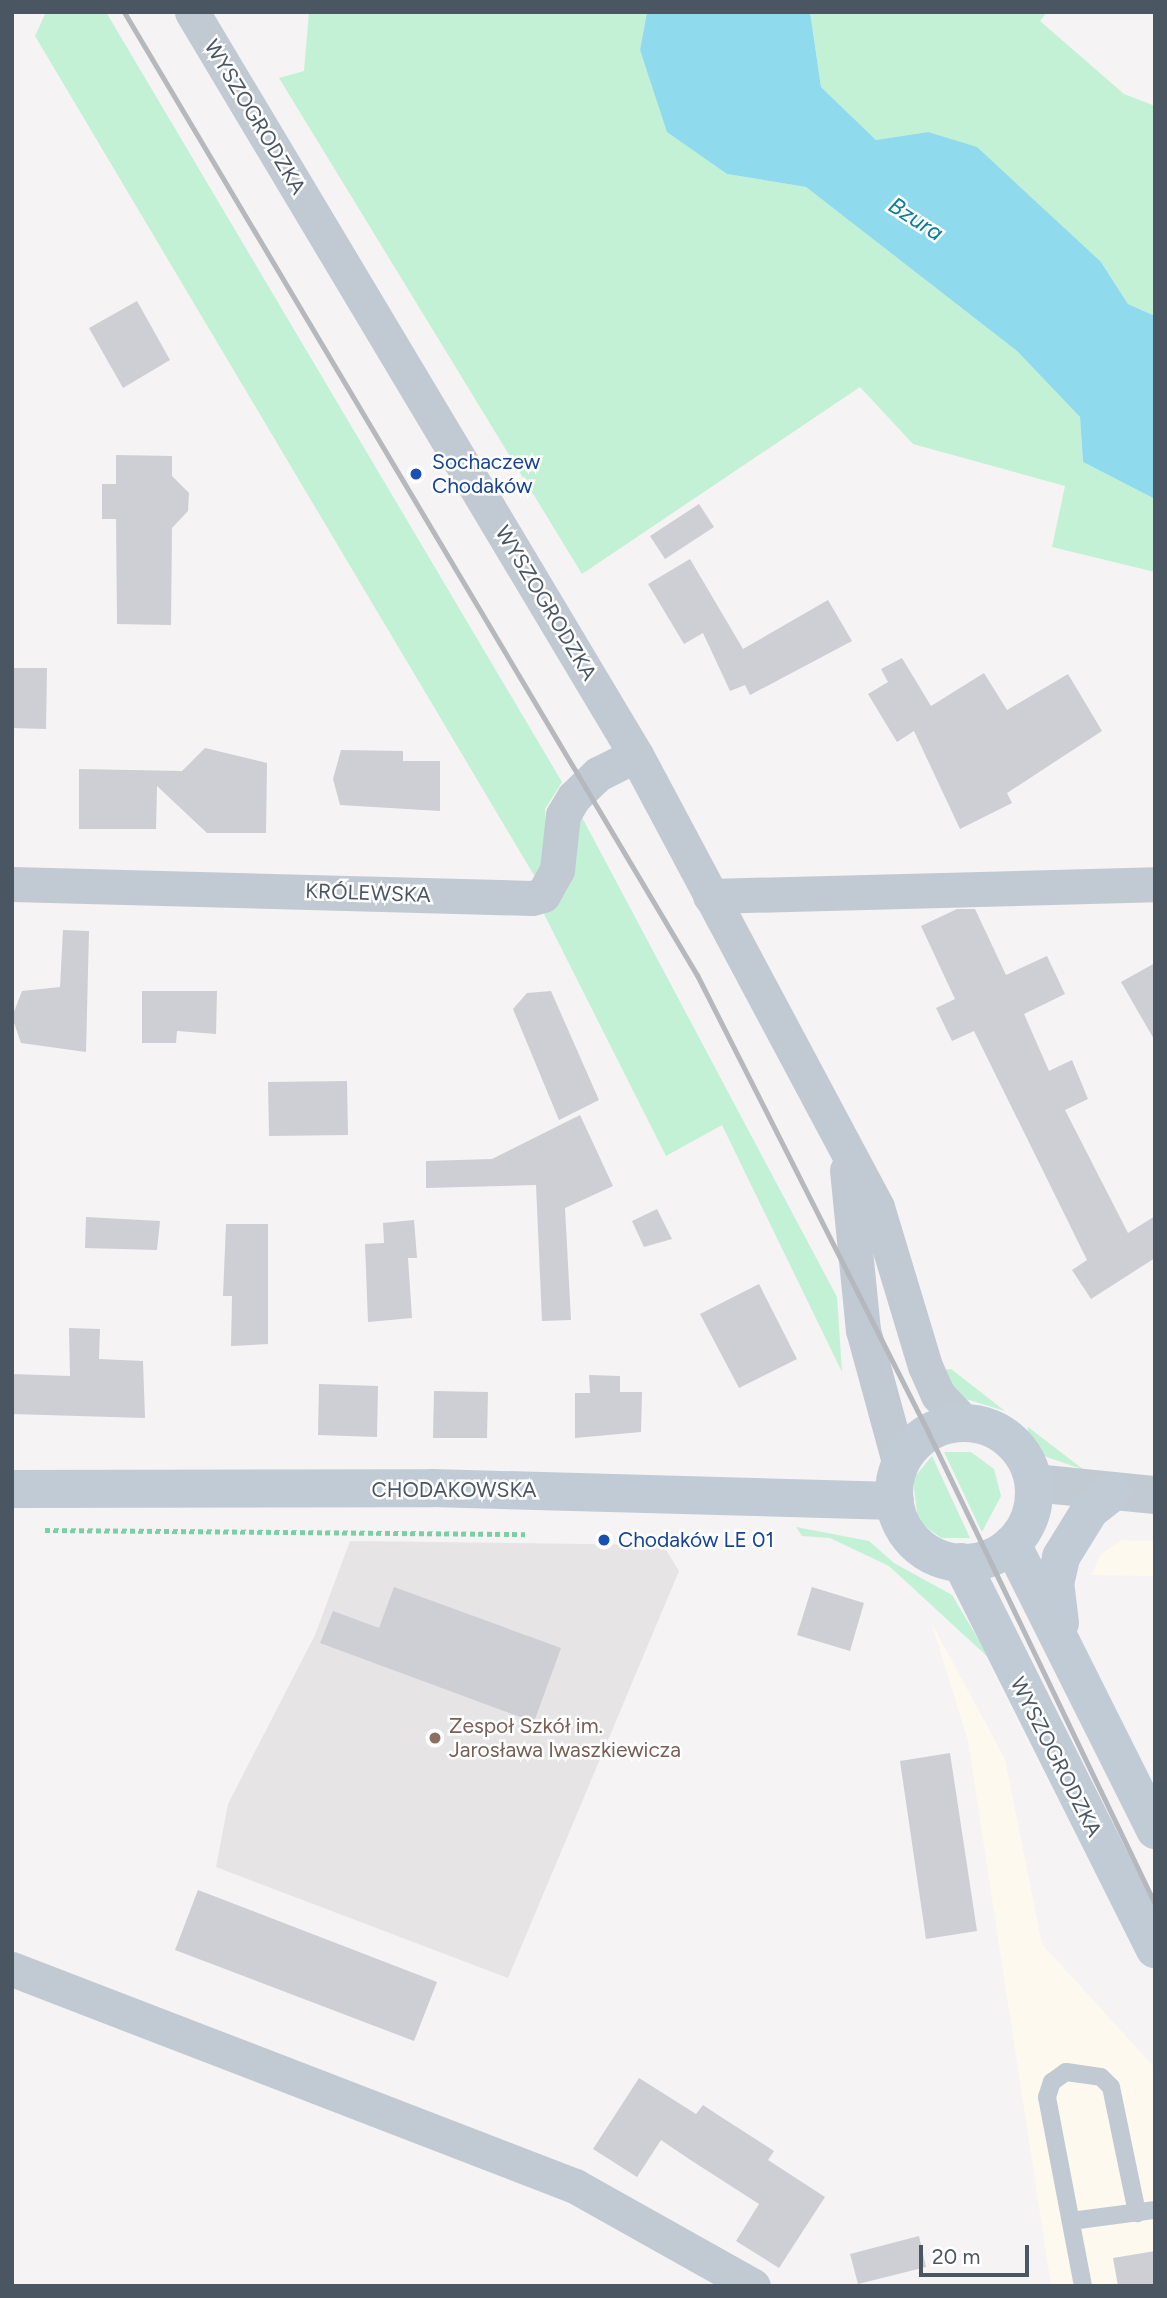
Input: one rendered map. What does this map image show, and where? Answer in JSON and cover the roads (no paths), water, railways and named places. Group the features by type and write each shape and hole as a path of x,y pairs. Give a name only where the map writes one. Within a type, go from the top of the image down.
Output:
{"main road":[{"path":"965,1423 985,1426 1017,1447 1034,1483 1032,1509 1012,1544 988,1559 961,1562 924,1550 900,1520 897,1483 929,1433 965,1423"},
{"name":"CHODAKOWSKA","path":"12,1489 446,1489 897,1483"},
{"path":"1064,1638 1055,1584 1061,1557 1081,1521 1111,1493"},
{"path":"1012,1544 1064,1638 1155,1830"},
{"name":"WYSZOGRODZKA","path":"961,1562 1155,1949"}],"street":[{"name":"WYSZOGRODZKA","path":"192,12 636,755 710,897 840,1132 877,1207 925,1366 938,1395 965,1423"},
{"name":"KRÓLEWSKA","path":"12,884 532,898 543,894 557,870 563,815 573,797 598,774 636,755"},
{"path":"710,897 1155,884"},
{"name":"WYSZOGRODZKA","path":"840,1132 853,1202 863,1330 897,1483"},
{"path":"1034,1483 1111,1493 1155,1495"},
{"path":"12,1969 575,2186 753,2286"}],"lane":[{"path":"1071,2221 1146,2211 1121,2108 1101,2077 1078,2070 1052,2082 1047,2097 1083,2286"}],"water":[{"name":"Bzura","path":"647,12 810,12 821,87 876,140 928,132 977,147 1101,262 1128,304 1155,316 1155,499 1083,462 1080,417 1017,351 806,187 727,174 667,132 640,50"}],"railway":[{"path":"124,12 697,975 928,1432 1155,1904"}],"place":[{"name":"Sochaczew Chodaków","path":"416,474"},
{"name":"Chodaków LE 01","path":"604,1540"},
{"name":"Zespoł Szkół im. Jarosława Iwaszkiewicza","path":"435,1738"}]}
